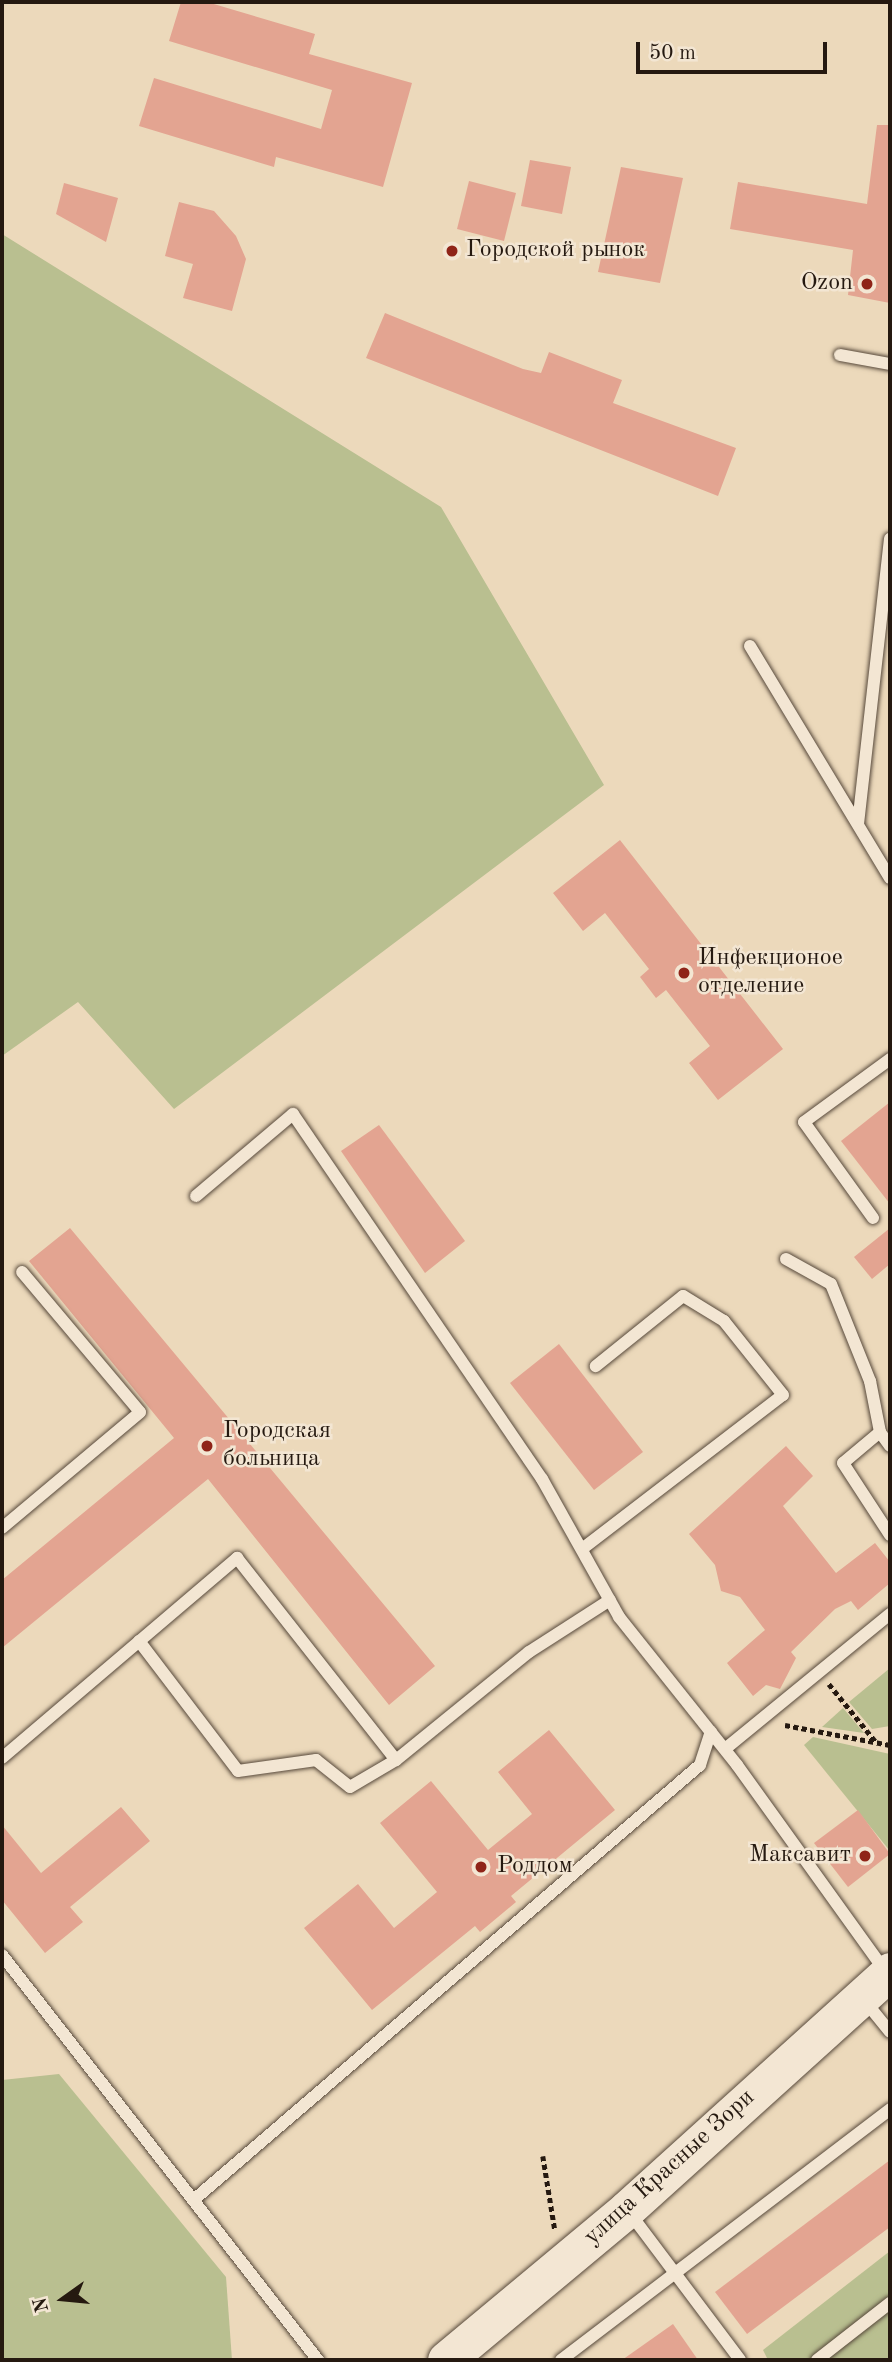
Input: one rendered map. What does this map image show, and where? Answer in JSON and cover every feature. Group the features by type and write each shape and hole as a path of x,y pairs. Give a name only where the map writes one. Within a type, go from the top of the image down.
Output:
{"main road":[{"name":"улица Красные Зори","path":"446,2360 627,2209 879,1981"}],"lane":[{"path":"840,355 890,364"},
{"path":"858,824 890,539"},
{"path":"750,646 890,878"},
{"path":"873,1218 804,1122 890,1059"},
{"path":"196,1195 293,1114 542,1479 610,1600 725,1749 879,1981 890,2032"},
{"path":"786,1259 831,1284 870,1381 880,1432 890,1446"},
{"path":"2,1528 140,1412 22,1272"},
{"path":"582,1549 783,1395 724,1321 683,1296 596,1366"},
{"path":"880,1432 843,1463 890,1535"},
{"path":"2,1758 237,1558 396,1760"},
{"path":"139,1641 238,1771 316,1760 350,1787 396,1760 528,1652 610,1600"},
{"path":"725,1749 890,1614"},
{"path":"197,2197 699,1765 711,1732"},
{"path":"2,1955 197,2197 318,2360"},
{"path":"561,2360 676,2269 890,2109"},
{"path":"627,2209 676,2269 740,2360"},
{"path":"817,2360 890,2303"}],"path":[{"path":"819,1672 877,1743"},
{"path":"759,1720 890,1745"},
{"path":"544,2156 548,2208 559,2241"}],"green space":[{"path":"2,234 441,507 604,785 174,1109 78,1002 2,1056"},
{"path":"890,1668 890,1726 872,1729 849,1702"},
{"path":"843,1708 864,1733 822,1727"},
{"path":"813,1737 890,1754 890,1851 804,1745"},
{"path":"59,2074 226,2277 232,2360 2,2360 2,2080"},
{"path":"890,2251 890,2360 768,2360 763,2350"}],"building":[{"path":"181,2 207,2 315,34 309,54 412,83 383,187 276,157 274,167 139,126 154,78 321,129 332,90 169,41"},
{"path":"877,125 890,125 890,303 848,295 853,250 730,229 738,182 867,204"},
{"path":"530,160 571,167 562,214 521,206"},
{"path":"621,167 683,178 660,283 598,272"},
{"path":"469,181 516,193 504,241 457,229"},
{"path":"64,183 118,198 106,242 56,214"},
{"path":"179,202 214,211 236,236 246,259 232,311 183,298 193,264 165,256"},
{"path":"385,313 523,369 541,373 549,352 622,380 613,403 736,448 718,496 366,358"},
{"name":"Инфекционое отделение","path":"620,840 783,1049 718,1100 689,1063 710,1046 666,990 656,998 640,977 649,969 605,913 583,931 553,893"},
{"path":"890,1102 890,1204 841,1141"},
{"path":"379,1125 465,1241 425,1273 341,1151"},
{"name":"Городская больница","path":"70,1228 435,1666 389,1705 208,1479 2,1648 2,1580 174,1438 29,1261"},
{"path":"890,1228 890,1264 872,1279 854,1257"},
{"path":"559,1344 643,1452 594,1490 510,1383"},
{"path":"786,1446 813,1476 783,1506 836,1573 875,1543 890,1562 890,1583 858,1610 851,1601 835,1609 791,1652 796,1658 780,1689 766,1685 753,1696 727,1663 765,1630 740,1597 721,1591 715,1565 689,1534"},
{"name":"Роддом","path":"549,1730 615,1810 511,1896 516,1902 480,1932 475,1926 372,2010 304,1928 358,1884 394,1928 437,1892 380,1823 431,1781 488,1850 532,1814 498,1772"},
{"path":"121,1807 150,1841 70,1907 83,1922 45,1953 2,1900 2,1825 41,1873"},
{"path":"858,1810 890,1854 848,1887 814,1843"},
{"path":"890,2160 890,2227 747,2334 715,2292"},
{"path":"673,2324 698,2360 622,2360"}],"place":[{"name":"Городской рынок","path":"452,251"},
{"name":"Ozon","path":"867,284"},
{"name":"Инфекционое отделение","path":"684,973"},
{"name":"Городская больница","path":"207,1446"},
{"name":"Максавит","path":"865,1856"},
{"name":"Роддом","path":"481,1867"}]}
